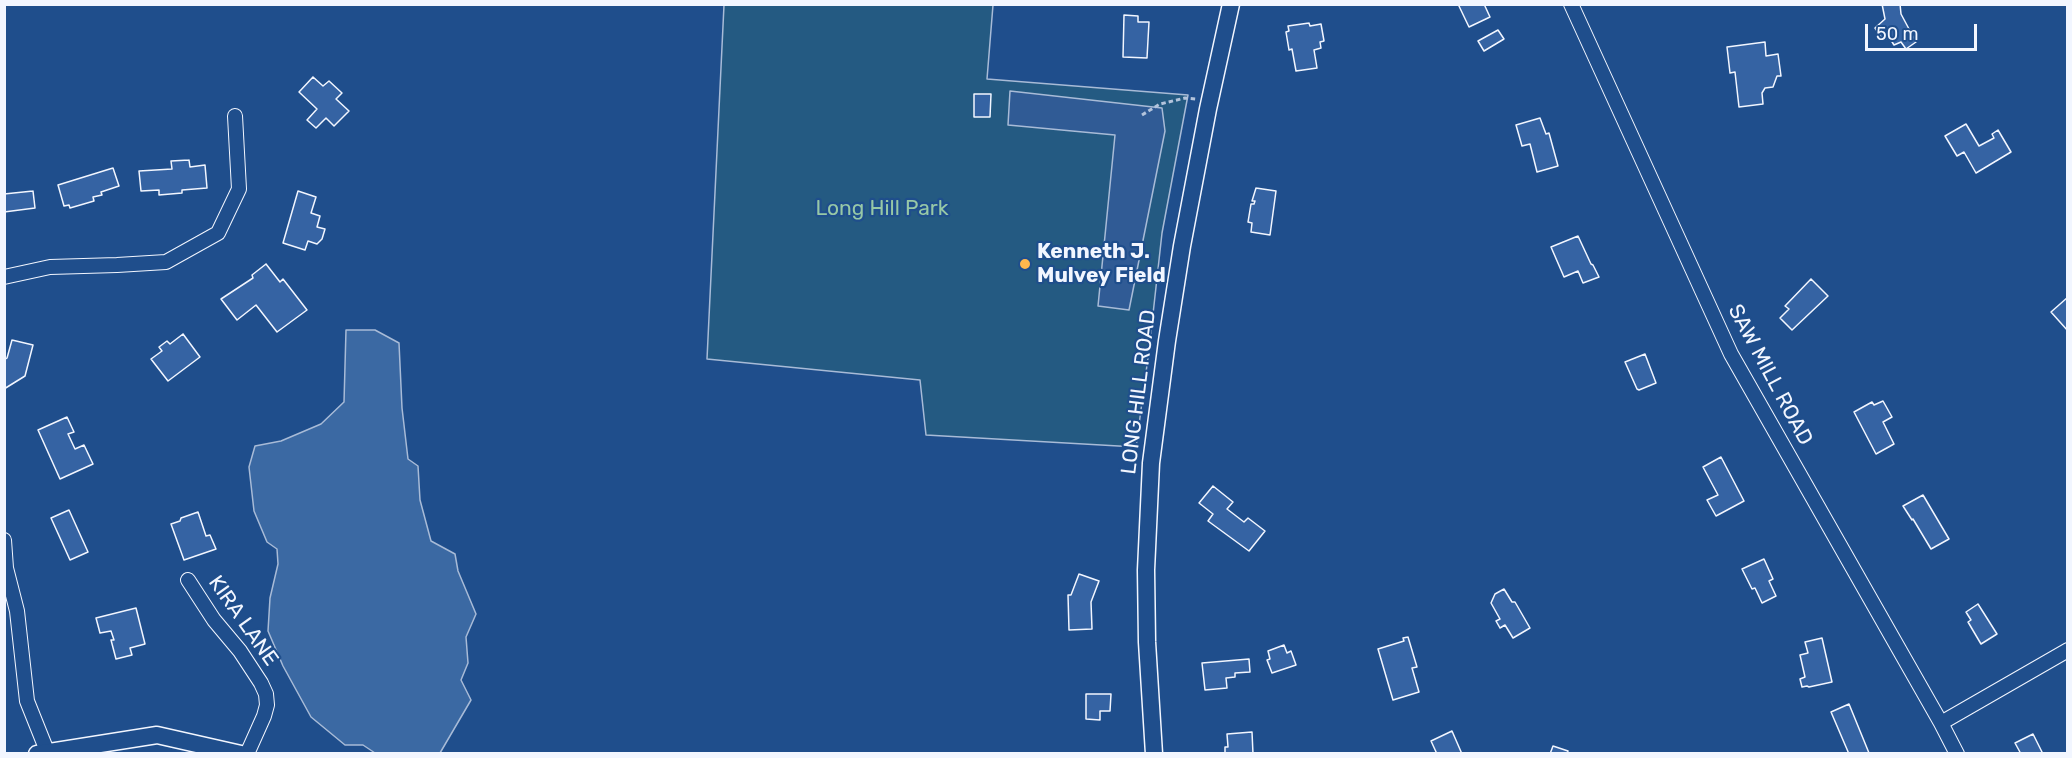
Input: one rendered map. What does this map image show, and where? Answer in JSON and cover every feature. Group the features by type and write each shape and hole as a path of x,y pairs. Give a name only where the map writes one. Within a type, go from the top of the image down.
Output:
{"street":[{"name":"LONG HILL ROAD","path":"1154,753 1146,588 1151,463 1182,246 1231,4"},
{"name":"SAW MILL ROAD","path":"1571,4 1731,354 1957,753"},
{"path":"4,277 50,267 166,262 218,233 239,189 235,116"},
{"path":"4,540 6,568 17,611 27,700 42,752 157,735 241,753"},
{"name":"KIRA LANE","path":"188,580 214,620 240,651 266,694 267,705 264,716 247,753"},
{"path":"1941,723 2067,650"}],"path":[{"path":"1142,116 1160,104 1185,98 1198,99"}],"green space":[{"name":"Long Hill Park","path":"724,5 993,5 987,79 1188,95 1162,233 1136,447 926,435 920,380 707,359"}],"shaded area":[{"path":"1010,91 1162,108 1165,131 1129,310 1098,306 1115,135 1008,125"},
{"path":"346,330 375,330 399,343 402,408 408,459 418,466 420,500 431,541 455,554 458,571 476,614 466,637 468,663 461,680 471,700 440,753 375,753 363,745 345,745 311,717 283,666 268,631 270,598 278,564 277,549 267,542 254,511 249,467 255,446 281,441 321,424 344,402"}],"building":[{"path":"1458,4 1484,4 1490,17 1469,27"},
{"path":"1882,4 1900,4 1901,14 1916,42 1906,49 1901,42 1894,45 1889,37 1883,40 1875,28 1885,19"},
{"path":"1124,15 1138,16 1138,22 1149,22 1147,58 1123,57"},
{"path":"1309,23 1310,26 1321,24 1324,41 1320,42 1321,48 1314,50 1317,68 1296,71 1286,32 1289,31 1288,26"},
{"path":"1498,30 1504,39 1484,51 1478,41"},
{"path":"1765,42 1766,56 1778,54 1781,76 1777,76 1773,87 1765,88 1762,93 1763,104 1739,107 1735,72 1730,73 1727,47"},
{"path":"313,77 323,86 329,81 342,93 336,99 349,111 334,126 326,118 316,128 307,120 317,109 299,92"},
{"path":"974,94 991,94 990,117 974,117"},
{"path":"1540,118 1546,134 1549,133 1558,166 1537,172 1530,144 1522,146 1516,125"},
{"path":"1966,124 1979,146 1994,138 1992,134 1998,130 2011,152 1976,173 1964,152 1957,156 1945,136"},
{"path":"189,160 190,167 205,165 207,188 159,195 159,190 141,191 139,171 172,169 171,161"},
{"path":"113,168 119,186 101,192 102,195 93,197 94,201 70,208 69,205 64,206 58,185"},
{"path":"1256,188 1276,191 1270,235 1251,232 1252,223 1248,222 1251,204 1255,201 1252,201"},
{"path":"33,191 35,208 4,212 4,194"},
{"path":"298,191 316,197 311,213 320,216 317,227 325,229 322,239 317,244 308,241 305,250 283,243"},
{"path":"1578,236 1599,277 1583,283 1578,271 1564,277 1551,247"},
{"path":"266,264 280,282 283,279 307,310 277,332 256,305 237,320 221,299 253,278 252,275"},
{"path":"1811,279 1828,296 1792,330 1780,318 1789,309 1785,306"},
{"path":"2068,297 2068,331 2051,312"},
{"path":"183,334 200,357 168,381 151,359 162,351 159,347 167,341 170,344"},
{"path":"12,340 33,345 25,376 4,389 4,360 7,358"},
{"path":"1645,354 1656,383 1639,390 1625,362"},
{"path":"1883,401 1892,417 1883,422 1894,444 1876,454 1854,412 1872,402 1874,405"},
{"path":"67,417 74,432 68,434 75,449 84,445 93,464 60,479 38,430"},
{"path":"1721,457 1744,501 1716,516 1707,500 1718,495 1703,467"},
{"path":"1213,486 1233,502 1227,509 1244,522 1248,518 1265,531 1249,551 1208,521 1213,514 1199,503"},
{"path":"1923,495 1949,539 1931,549 1903,506"},
{"path":"69,510 88,552 70,560 51,518"},
{"path":"198,512 206,536 210,535 216,549 184,560 171,524"},
{"path":"1764,559 1773,579 1769,581 1776,596 1762,603 1742,569"},
{"path":"1079,574 1099,581 1091,602 1092,629 1069,630 1068,595 1071,595"},
{"path":"1504,589 1512,602 1515,602 1530,628 1513,638 1505,625 1500,628 1496,621 1500,619 1491,603 1495,594"},
{"path":"1978,604 1997,634 1981,644 1968,622 1971,620 1966,612"},
{"path":"136,608 145,644 130,648 132,655 116,659 111,631 100,633 96,618"},
{"path":"1408,637 1417,667 1412,668 1419,692 1393,700 1378,649 1404,641 1403,638"},
{"path":"1822,638 1832,682 1802,687 1800,679 1805,677 1800,655 1808,653 1805,642"},
{"path":"1284,645 1287,653 1291,651 1296,665 1272,673 1267,660 1270,659 1268,651"},
{"path":"1249,659 1250,672 1235,673 1235,677 1226,678 1227,688 1205,690 1202,663"},
{"path":"1086,694 1111,694 1110,711 1100,711 1100,720 1086,719"},
{"path":"1849,704 1869,753 1867,754 1849,754 1831,712"},
{"path":"1452,731 1462,754 1437,754 1431,741"},
{"path":"1252,732 1253,754 1225,754 1225,747 1228,747 1227,734"},
{"path":"2033,734 2043,754 2021,754 2015,743"},
{"path":"1553,746 1568,751 1567,754 1550,754"}],"place":[{"name":"Kenneth J. Mulvey Field","path":"1025,264"}]}
